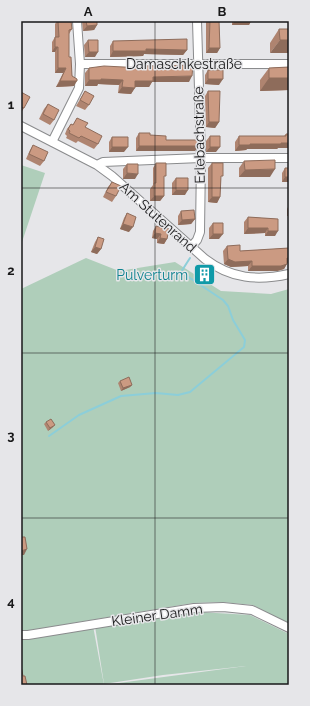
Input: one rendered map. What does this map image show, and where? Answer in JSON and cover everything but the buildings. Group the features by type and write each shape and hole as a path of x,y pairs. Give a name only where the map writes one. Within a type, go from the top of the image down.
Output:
{"street":[{"path":"52,142 79,88 80,64 77,21"},
{"name":"Erlebachstraße","path":"192,247 200,232 197,21"},
{"name":"Damaschkestraße","path":"80,64 289,64"},
{"name":"Am Stutenrand","path":"21,126 97,165 112,176 216,268 226,273 247,277 272,278 289,274"},
{"name":"Am Stutenrand","path":"97,165 103,162 200,158 289,158"},
{"name":"Kleiner Damm","path":"21,635 194,608 223,607 252,610 289,628"}],"green space":[{"path":"21,165 45,173 21,245"},
{"path":"86,258 119,271 175,262 221,291 271,294 289,289 289,624 253,605 222,602 193,603 31,630 21,630 21,289"},
{"path":"199,612 250,615 289,634 289,685 104,685 246,666 163,675 104,684 95,626"},
{"path":"93,626 104,685 21,685 21,638"}],"waterway":[{"path":"49,436 79,415 121,396 156,393 178,395 190,392 244,347 245,340 233,320 228,306 223,300 181,272 190,258"}],"place":[{"name":"Pulverturm","path":"204,275"}]}
